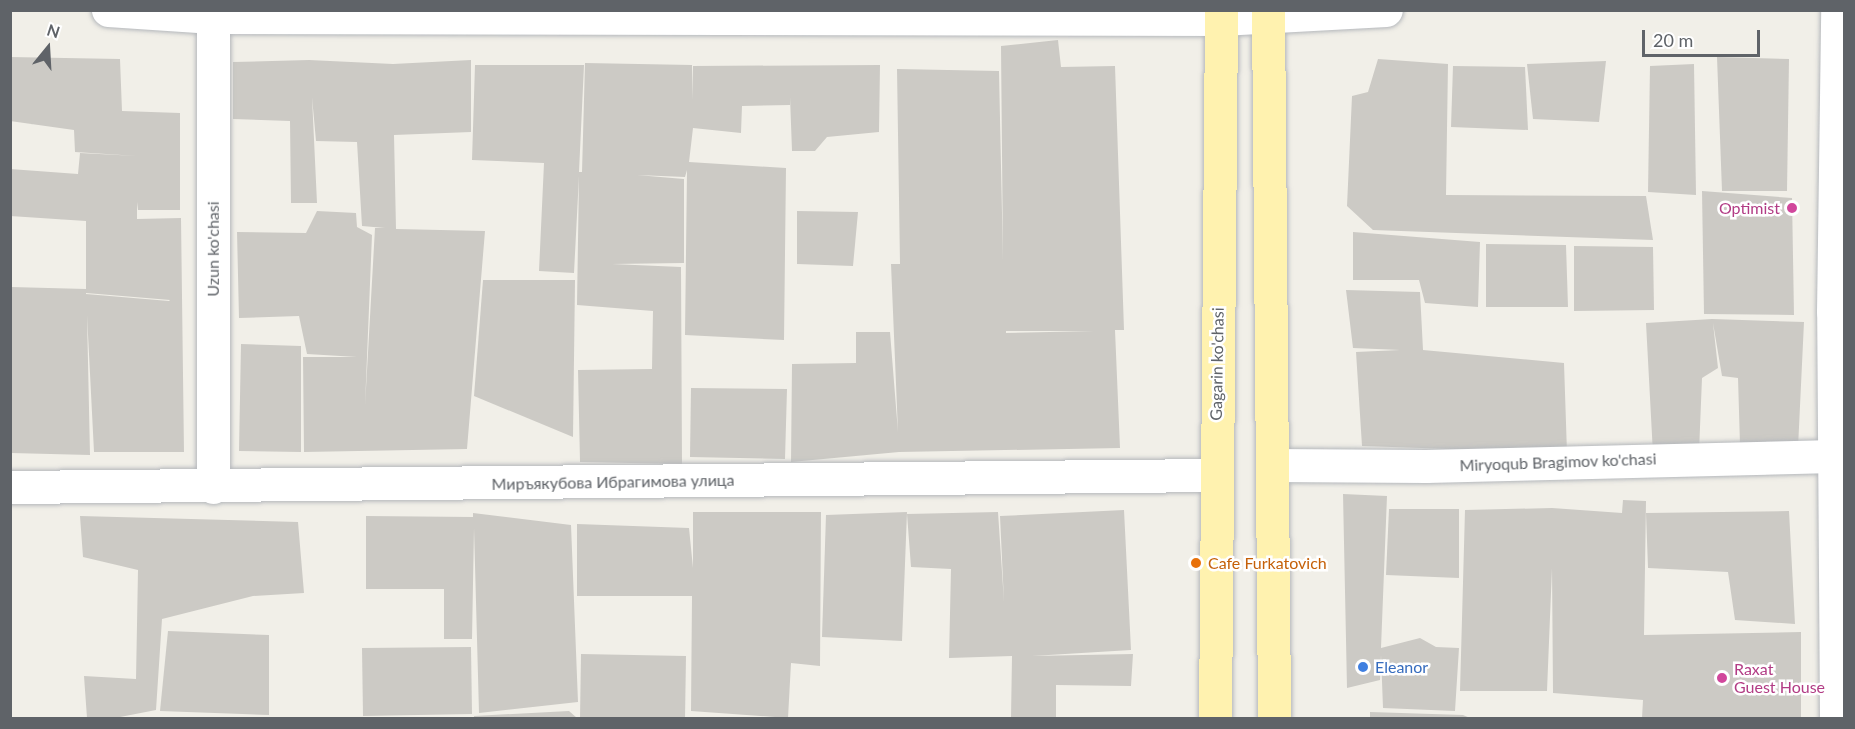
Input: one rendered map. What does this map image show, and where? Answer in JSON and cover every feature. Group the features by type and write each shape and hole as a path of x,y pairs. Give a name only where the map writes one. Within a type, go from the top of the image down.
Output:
{"main road":[{"path":"1268,13 1274,718"},
{"name":"Gagarin ko'chasi","path":"1215,718 1221,15"}],"street":[{"path":"108,10 213,14 1221,15 1386,10"},
{"path":"1836,718 1839,455 1837,10"},
{"name":"Uzun ko'chasi","path":"213,14 213,487"},
{"name":"Miryoqub Bragimov ko'chasi","path":"1272,465 1426,466 1839,455"},
{"name":"Миръякубова Ибрагимова улица","path":"10,487 213,487 1216,475"}],"building":[{"path":"1058,40 1061,67 1115,66 1124,330 1115,330 1120,448 899,452 791,462 792,364 856,363 856,332 890,332 898,432 891,264 900,264 897,69 999,71 1003,261 1001,46","holes":["1006,331 1094,331 1006,333"]},
{"path":"10,57 120,59 122,111 180,113 180,210 138,210 137,202 137,219 181,218 184,452 94,452 87,315 90,455 11,453 11,287 86,289 86,221 10,216 10,169 78,174 80,153 137,156 75,152 74,130 10,121","holes":["86,293 170,300 169,301"]},
{"path":"1717,57 1789,59 1787,191 1722,191"},
{"path":"1378,59 1448,64 1446,195 1646,196 1653,240 1373,230 1347,206 1352,96 1368,92"},
{"path":"309,60 393,64 471,60 471,132 394,135 396,229 485,231 467,449 304,452 303,357 357,357 307,354 299,316 239,318 237,232 306,233 317,211 356,213 357,227 372,235 365,406 375,228 385,228 362,226 357,142 316,141 312,97 317,203 291,203 290,121 233,119 233,62"},
{"path":"1606,61 1599,122 1533,119 1527,64"},
{"path":"585,63 692,65 692,100 693,66 880,65 879,132 827,137 815,151 792,151 790,97 790,105 742,106 741,133 693,128 689,162 786,168 784,340 685,335 687,170 685,177 637,175 684,179 684,263 612,264 681,267 682,464 580,462 578,370 652,369 653,311 577,305 579,176 574,273 539,271 544,163 472,160 475,65 584,65 579,172 582,172"},
{"path":"1694,64 1696,195 1648,192 1650,66"},
{"path":"1453,66 1525,67 1528,130 1451,127"},
{"path":"1702,191 1792,198 1794,315 1704,314"},
{"path":"797,211 858,212 853,266 797,264"},
{"path":"1353,232 1480,242 1478,307 1425,303 1419,280 1353,280"},
{"path":"1486,244 1566,245 1568,307 1486,307"},
{"path":"1574,246 1653,247 1654,310 1574,311"},
{"path":"483,280 575,280 573,437 474,396"},
{"path":"1346,290 1420,292 1423,350 1564,363 1567,453 1362,446 1356,352 1400,350 1353,348"},
{"path":"1712,319 1804,322 1798,448 1740,445 1738,378 1722,376 1713,323 1718,368 1702,378 1699,452 1653,454 1646,323"},
{"path":"241,344 301,346 301,452 239,451"},
{"path":"691,388 787,389 785,459 690,457"},
{"path":"1343,494 1387,496 1381,648 1420,638 1436,647 1459,648 1455,711 1383,708 1381,655 1380,680 1347,688"},
{"path":"1623,500 1646,501 1644,635 1801,632 1801,718 1642,718 1643,700 1553,693 1552,568 1547,691 1460,691 1465,510 1552,508 1622,513"},
{"path":"1389,509 1459,509 1459,578 1386,575"},
{"path":"1124,510 1131,650 1032,656 1133,654 1131,686 1056,685 1056,718 1011,718 1012,656 949,658 951,569 911,567 907,514 998,512 1004,602 1000,516"},
{"path":"1789,511 1795,624 1735,620 1728,572 1648,568 1646,513"},
{"path":"693,512 821,512 820,666 791,663 788,718 691,711 692,596 577,596 577,524 689,528 693,568"},
{"path":"907,512 902,641 822,637 826,515"},
{"path":"473,513 571,525 578,702 479,713 474,528 472,639 444,639 444,589 366,589 366,516 473,517"},
{"path":"80,516 298,522 304,593 253,596 162,619 156,710 115,718 87,718 84,676 136,679 138,570 83,557"},
{"path":"168,631 269,635 269,715 160,711"},
{"path":"471,647 472,714 363,716 362,648"},
{"path":"581,654 686,656 685,718 580,718"},
{"path":"569,711 577,718 474,718 474,716"},
{"path":"1370,712 1463,715 1470,718 1370,718"}],"place":[{"name":"Optimist","path":"1792,208"},
{"name":"Cafe Furkatovich","path":"1196,563"},
{"name":"Eleanor","path":"1363,667"},
{"name":"Raxat Guest House","path":"1722,678"}]}
